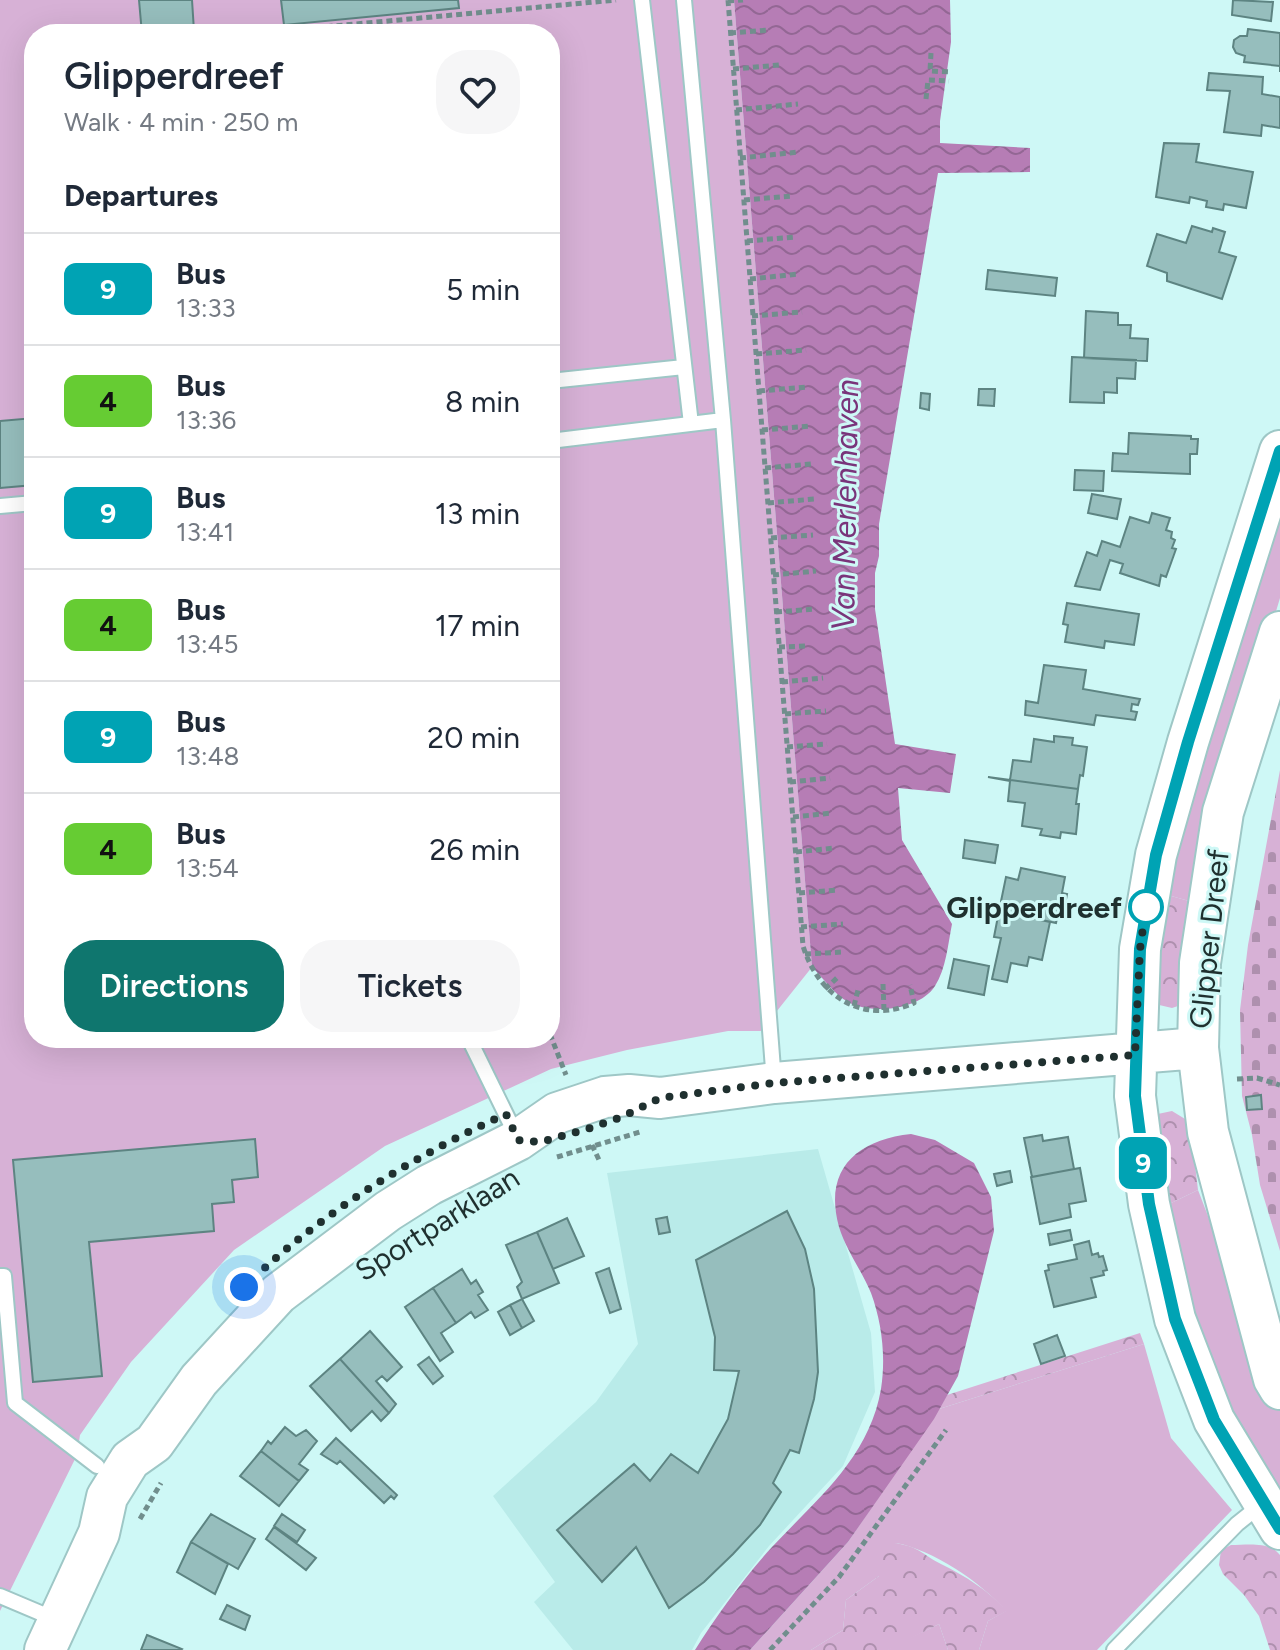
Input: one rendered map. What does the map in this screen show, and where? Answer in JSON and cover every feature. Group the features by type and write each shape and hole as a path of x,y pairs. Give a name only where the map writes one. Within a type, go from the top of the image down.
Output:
{"street":[{"name":"Glipper Dreef","path":"1272,1516 1214,1420 1175,1319 1149,1204 1135,1096 1135,1055 1140,949 1156,855 1188,742 1280,451"},
{"name":"Glipper Dreef","path":"1280,632 1223,812 1200,963 1198,1048 1208,1132 1270,1364 1280,1389"},
{"name":"Sportparklaan","path":"51,1635 118,1530 147,1472 160,1458 199,1380 278,1294 388,1211 429,1185 535,1149 557,1113 605,1097 629,1095 655,1114 774,1083 1198,1048"}],"lane":[{"path":"642,0 691,424"},
{"path":"684,0 723,420 774,1083"},
{"path":"560,380 684,367"},
{"path":"560,440 723,420"},
{"path":"0,506 24,504"},
{"path":"474,1048 535,1149"},
{"path":"0,1276 4,1276 15,1403 97,1466"},
{"path":"1114,1650 1237,1524 1272,1516"},
{"path":"0,1596 51,1635"}],"path":[{"path":"356,24 616,0"},
{"path":"743,0 728,1 730,33 805,954 825,989 854,1006 899,1009 914,1003 910,985"},
{"path":"730,33 769,30"},
{"path":"931,53 930,71 951,72"},
{"path":"733,69 780,65"},
{"path":"926,99 928,80 949,81"},
{"path":"736,110 798,104"},
{"path":"740,158 799,152"},
{"path":"744,200 792,196"},
{"path":"747,241 795,237"},
{"path":"750,279 799,274"},
{"path":"752,316 802,312"},
{"path":"756,354 806,350"},
{"path":"759,391 807,387"},
{"path":"762,430 811,426"},
{"path":"765,468 811,464"},
{"path":"768,503 814,499"},
{"path":"771,538 813,535"},
{"path":"773,575 816,571"},
{"path":"776,612 816,609"},
{"path":"779,647 807,646"},
{"path":"782,682 823,678"},
{"path":"785,714 826,711"},
{"path":"787,747 827,744"},
{"path":"790,782 830,778"},
{"path":"793,817 832,813"},
{"path":"796,852 835,848"},
{"path":"799,893 838,890"},
{"path":"801,927 843,924"},
{"path":"805,954 843,952"},
{"path":"825,989 838,977"},
{"path":"883,984 884,1010"},
{"path":"854,1006 858,990"},
{"path":"1237,1079 1257,1078 1280,1085"},
{"name":"Sportparklaan","path":"535,1149 655,1114"},
{"path":"770,1650 839,1577 946,1430"},
{"path":"118,1530 150,1499 160,1458"}],"shaded area":[{"path":"818,1149 871,1333 875,1392 843,1466 769,1546 701,1633 692,1650 573,1650 534,1602 555,1582 493,1496 596,1402 638,1344 607,1173"}],"green space":[{"path":"0,0 734,0 812,967 761,1031 728,1031 627,1050 551,1069 385,1146 234,1250 131,1362 80,1435 77,1455 0,1611"},
{"path":"1280,520 1280,598 1189,901 1157,892"},
{"path":"1280,770 1280,1251 1260,1185 1242,1096 1240,1010 1248,945"},
{"path":"1157,892 1189,901 1197,926 1184,1004 1172,1008 1155,1004"},
{"path":"1172,1111 1190,1122 1198,1190 1161,1208 1153,1115"},
{"path":"1198,1190 1280,1404 1280,1505 1202,1362 1161,1208"},
{"path":"1140,1333 1144,1344 939,1409 947,1395"},
{"path":"1144,1344 1171,1438 1232,1510 1097,1650 979,1650 988,1621 1006,1611 956,1569 925,1552 896,1543 879,1576 846,1600 843,1630 811,1650 750,1650 848,1542 939,1409"},
{"path":"896,1543 916,1549 967,1579 1007,1611 988,1621 979,1650 948,1650 939,1624 888,1650 811,1650 843,1630 846,1600 879,1576 865,1557"},
{"path":"1231,1545 1264,1546 1280,1555 1280,1650 1270,1650 1259,1616 1223,1574 1219,1565 1221,1550"},
{"path":"939,1624 948,1650 887,1650 899,1643"}],"water":[{"name":"Van Merlenhaven","path":"734,0 950,0 951,42 940,143 1030,148 1030,172 938,173 879,524 875,609 895,744 956,754 950,793 898,788 902,840 952,924 944,964 935,986 918,1000 895,1008 870,1008 848,1002 812,967"},
{"path":"911,1134 935,1140 974,1163 991,1197 994,1231 958,1376 934,1419 848,1542 750,1650 695,1650 751,1571 839,1476 853,1457 875,1414 881,1389 883,1352 878,1316 871,1293 839,1227 835,1207 836,1189 849,1161 860,1151 892,1137"}],"building":[{"path":"139,0 192,0 194,24 141,24"},
{"path":"281,0 458,0 459,8 294,24 284,24"},
{"path":"1233,0 1273,2 1271,21 1232,15"},
{"path":"1248,29 1280,33 1280,66 1244,62 1245,56 1236,53 1234,40 1247,36"},
{"path":"1209,73 1263,77 1262,94 1280,97 1280,128 1262,125 1261,136 1224,132 1230,91 1207,90"},
{"path":"1164,143 1199,144 1196,162 1253,172 1246,208 1224,204 1223,210 1206,207 1207,201 1190,197 1189,203 1156,197"},
{"path":"1192,226 1225,232 1219,252 1236,257 1222,299 1167,281 1167,273 1147,266 1157,234 1186,243"},
{"path":"988,270 1057,278 1055,296 986,289"},
{"path":"1086,311 1118,313 1118,325 1131,325 1130,338 1148,339 1147,361 1084,358"},
{"path":"1072,357 1136,360 1135,379 1117,378 1117,393 1104,392 1104,403 1070,402"},
{"path":"979,389 995,389 994,406 978,405"},
{"path":"921,393 930,394 929,410 920,408"},
{"path":"24,419 24,486 0,488 0,421"},
{"path":"1129,433 1198,439 1197,454 1190,454 1190,474 1112,471 1113,453 1128,454"},
{"path":"1075,470 1104,471 1103,491 1074,490"},
{"path":"1092,494 1121,499 1117,519 1088,513"},
{"path":"1152,513 1170,518 1166,530 1172,532 1171,538 1175,540 1172,548 1176,549 1166,577 1161,575 1159,586 1120,573 1123,564 1110,560 1100,590 1075,586 1087,552 1097,556 1102,541 1120,547 1130,517 1149,523"},
{"path":"1067,603 1139,614 1134,645 1105,641 1104,648 1065,642 1068,625 1063,624"},
{"path":"1044,665 1086,670 1083,689 1140,699 1138,705 1132,704 1131,711 1137,712 1135,720 1096,715 1094,725 1025,715 1026,701 1038,703"},
{"path":"1054,736 1073,738 1072,745 1087,747 1078,789 1010,780 1013,760 1031,762 1034,739 1054,742"},
{"path":"988,777 1078,789 1076,834 1061,832 1060,838 1040,835 1042,829 1022,826 1025,803 1008,801 1010,781"},
{"path":"965,840 998,845 995,863 963,858"},
{"path":"1021,868 1065,877 1062,893 1067,894 1064,910 1059,909 1056,923 999,911 1006,877 1018,880"},
{"path":"999,911 1050,922 1042,960 1029,957 1027,966 1011,963 1007,982 992,979 1001,938 994,937"},
{"path":"954,959 989,966 984,995 948,988"},
{"path":"1261,1095 1262,1109 1247,1110 1246,1097"},
{"path":"1042,1135 1043,1141 1068,1137 1074,1169 1032,1177 1024,1138"},
{"path":"255,1139 258,1177 232,1180 234,1202 212,1204 214,1231 89,1242 102,1376 33,1382 13,1160"},
{"path":"1080,1168 1086,1201 1069,1204 1071,1217 1040,1224 1031,1177"},
{"path":"1010,1171 1012,1182 997,1186 994,1174"},
{"path":"787,1211 805,1249 814,1289 818,1372 799,1453 790,1450 773,1483 781,1492 760,1525 733,1554 704,1582 669,1608 636,1547 602,1582 557,1530 634,1464 650,1481 671,1454 698,1473 728,1419 739,1371 714,1370 715,1337 696,1260"},
{"path":"667,1217 670,1232 659,1234 656,1219"},
{"path":"567,1218 584,1256 553,1269 537,1232"},
{"path":"1070,1230 1072,1240 1050,1245 1048,1234"},
{"path":"537,1232 559,1283 522,1299 517,1287 522,1282 506,1245"},
{"path":"1089,1241 1092,1255 1098,1253 1099,1257 1103,1256 1107,1270 1103,1271 1104,1275 1091,1278 1096,1297 1054,1307 1045,1271 1049,1270 1048,1265 1077,1259 1074,1245"},
{"path":"609,1268 621,1309 610,1313 596,1273"},
{"path":"462,1269 471,1284 476,1280 483,1292 478,1295 488,1310 475,1318 471,1312 456,1323 433,1288"},
{"path":"433,1288 456,1323 441,1333 453,1352 440,1361 405,1307"},
{"path":"522,1299 534,1321 522,1328 510,1305"},
{"path":"510,1305 522,1328 510,1335 498,1312"},
{"path":"370,1331 402,1367 387,1381 382,1376 376,1381 396,1404 389,1413 340,1359"},
{"path":"1057,1335 1065,1356 1041,1364 1034,1344"},
{"path":"429,1357 443,1376 433,1384 418,1365"},
{"path":"340,1359 389,1413 381,1421 372,1411 351,1431 310,1386"},
{"path":"285,1427 296,1436 306,1430 317,1441 299,1464 308,1470 299,1481 261,1451"},
{"path":"336,1438 397,1495 394,1499 391,1496 384,1503 340,1461 337,1464 321,1454"},
{"path":"261,1451 299,1481 279,1506 240,1476"},
{"path":"211,1514 255,1539 238,1569 191,1542"},
{"path":"282,1514 305,1530 297,1542 274,1526"},
{"path":"274,1527 316,1558 306,1570 266,1539"},
{"path":"191,1542 228,1564 215,1594 177,1572"},
{"path":"227,1605 250,1616 245,1630 220,1619"},
{"path":"147,1635 182,1649 141,1650"}],"bus line":[{"name":"9","path":"1280,451 1188,742 1156,855 1140,949 1135,1096 1149,1204 1175,1319 1214,1420 1280,1529"}],"place":[{"name":"Glipperdreef","path":"1146,907"}],"route":[{"path":"244,1287 306,1231 347,1202 447,1141 506,1114 518,1140 541,1142 622,1117 660,1098 774,1083 1135,1055 1140,949 1146,907"}]}
